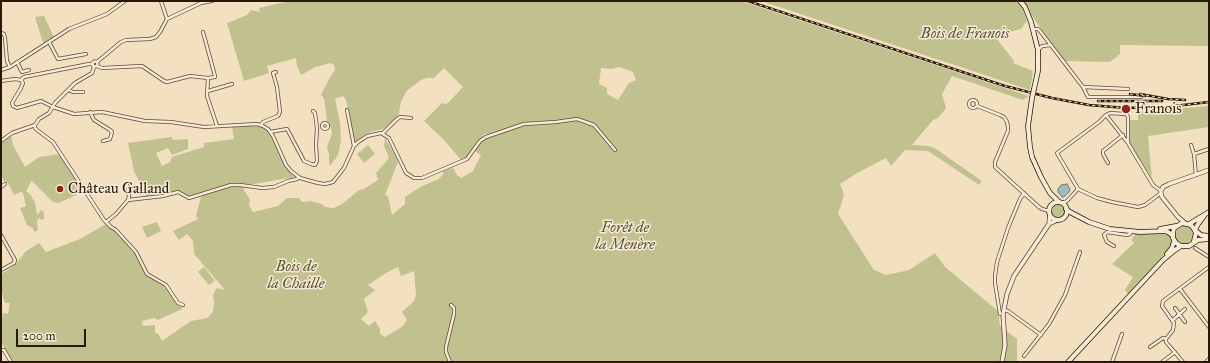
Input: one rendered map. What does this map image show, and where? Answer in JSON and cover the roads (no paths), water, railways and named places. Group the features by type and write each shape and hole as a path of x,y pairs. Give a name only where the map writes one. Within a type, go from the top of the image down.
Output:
{"main road":[{"path":"1020,1 1027,13 1033,29 1038,50 1038,71 1028,121 1028,135 1032,158 1050,193 1070,212 1078,217 1110,229 1131,232 1167,232 1172,236 1174,241 1181,246 1188,246 1194,241 1209,237"},
{"path":"1050,193 1050,213 1052,217 1057,220 1068,216 1078,217"},
{"path":"1051,205 1053,203 1063,205"},
{"path":"1063,205 1066,215 1064,217"},
{"path":"1148,232 1187,223 1208,213"},
{"path":"1194,241 1196,237 1195,231 1198,224 1208,213"},
{"path":"1187,223 1201,235 1209,237"},
{"path":"1172,236 1173,231 1177,226"},
{"path":"1164,260 1172,248 1174,241"},
{"path":"1068,362 1164,260 1181,246"}],"street":[{"path":"1,70 17,62 69,29 107,14 125,1"},
{"path":"1,141 12,133 35,125 40,119 49,113 55,103 76,83 92,73 95,65 118,44 124,41 156,37 166,19 161,1"},
{"path":"166,19 201,4 212,1"},
{"path":"1033,29 1040,31 1083,87 1088,97 1141,97"},
{"path":"1,81 16,79 21,80 24,77 95,65 102,68 142,66 166,82 190,76 208,78 215,77 203,32"},
{"path":"1,33 4,34 6,38 7,61 10,66"},
{"path":"48,42 58,59 86,54"},
{"path":"1038,50 1042,46 1051,45"},
{"path":"17,62 22,72 30,70"},
{"path":"261,125 263,122 278,116 280,112 277,87 273,73 276,72"},
{"path":"208,78 208,96 217,126"},
{"path":"21,80 22,84 12,103 13,106 19,108 41,101 74,114 104,112 145,121 170,122 204,127 254,124 261,125 266,127 270,132 286,165 291,171 299,177 326,184 333,182 344,168 354,146 358,142 367,136 383,133 400,117 412,118"},
{"path":"208,91 232,84"},
{"path":"1083,87 1128,89"},
{"path":"69,90 73,92 83,92"},
{"path":"977,106 1004,117 1007,122 1008,131 995,162 995,167 1042,209 1050,213 1049,224 1014,276 1006,294 1004,310 1005,345 1002,362"},
{"path":"347,110 354,146"},
{"path":"270,132 288,129 304,161 315,165 317,161 317,128 315,113 313,111"},
{"path":"90,112 94,120 112,132 110,139 103,141"},
{"path":"1128,143 1127,115 1110,113 1057,153 1078,189 1097,198 1135,207 1142,206 1161,192 1163,187 1209,170"},
{"path":"1106,115 1123,135 1153,185 1161,192 1162,197 1178,217 1187,223"},
{"path":"383,133 390,138 406,173 414,178 422,178 467,160 480,141 486,137 524,124 577,119 594,125 615,150"},
{"path":"35,125 37,130 53,142 106,222 116,230 136,252 147,274 166,286 178,303 182,305"},
{"path":"317,128 322,126"},
{"path":"1108,163 1103,151 1123,135"},
{"path":"1191,145 1194,154 1196,174"},
{"path":"1194,154 1209,149"},
{"path":"106,222 116,214 128,200 163,196 178,192 189,198 231,185 262,188 274,187 299,177"},
{"path":"1,187 5,184"},
{"path":"127,184 128,200"},
{"path":"1063,205 1078,189"},
{"path":"1000,314 995,276 997,262 1008,228 1024,193"},
{"path":"1177,226 1178,217"},
{"path":"1049,224 1057,220"},
{"path":"1114,246 1107,242 1104,235 1107,232 1127,235 1131,232"},
{"path":"1,235 15,260 1,270"},
{"path":"1194,241 1195,248"},
{"path":"1188,246 1195,248 1209,257"},
{"path":"1024,356 1041,335 1065,295 1080,252"},
{"path":"1150,347 1163,338 1166,339 1174,330 1174,323 1162,306 1163,301 1209,267"},
{"path":"1180,289 1209,327"},
{"path":"450,362 446,352 446,347 454,314 454,308 451,305"},
{"path":"1175,308 1185,322"},
{"path":"1172,321 1185,309"},
{"path":"1004,310 1008,311 1041,335"},
{"path":"1112,362 1122,334"},
{"path":"1166,339 1166,342 1183,362"},
{"path":"1,350 4,350 12,362"},
{"path":"1162,362 1175,352"},
{"path":"1206,362 1209,359"}],"water":[{"path":"1067,184 1070,189 1069,192 1062,197 1058,192 1058,189 1061,185"}],"railway":[{"path":"748,1 1005,86 1052,98 1089,105 1126,108 1166,107 1209,102"},
{"path":"1130,94 1145,96"},
{"path":"1140,94 1168,99 1185,100"},
{"path":"1098,101 1162,101"}],"place":[{"name":"Franois","path":"1126,109"},
{"name":"Château Galland","path":"60,189"}],"park label":[{"name":"Bois de Franois","path":"965,34"},
{"name":"Forêt de la Menère","path":"625,236"},
{"name":"Bois de la Chaille","path":"296,276"}]}
